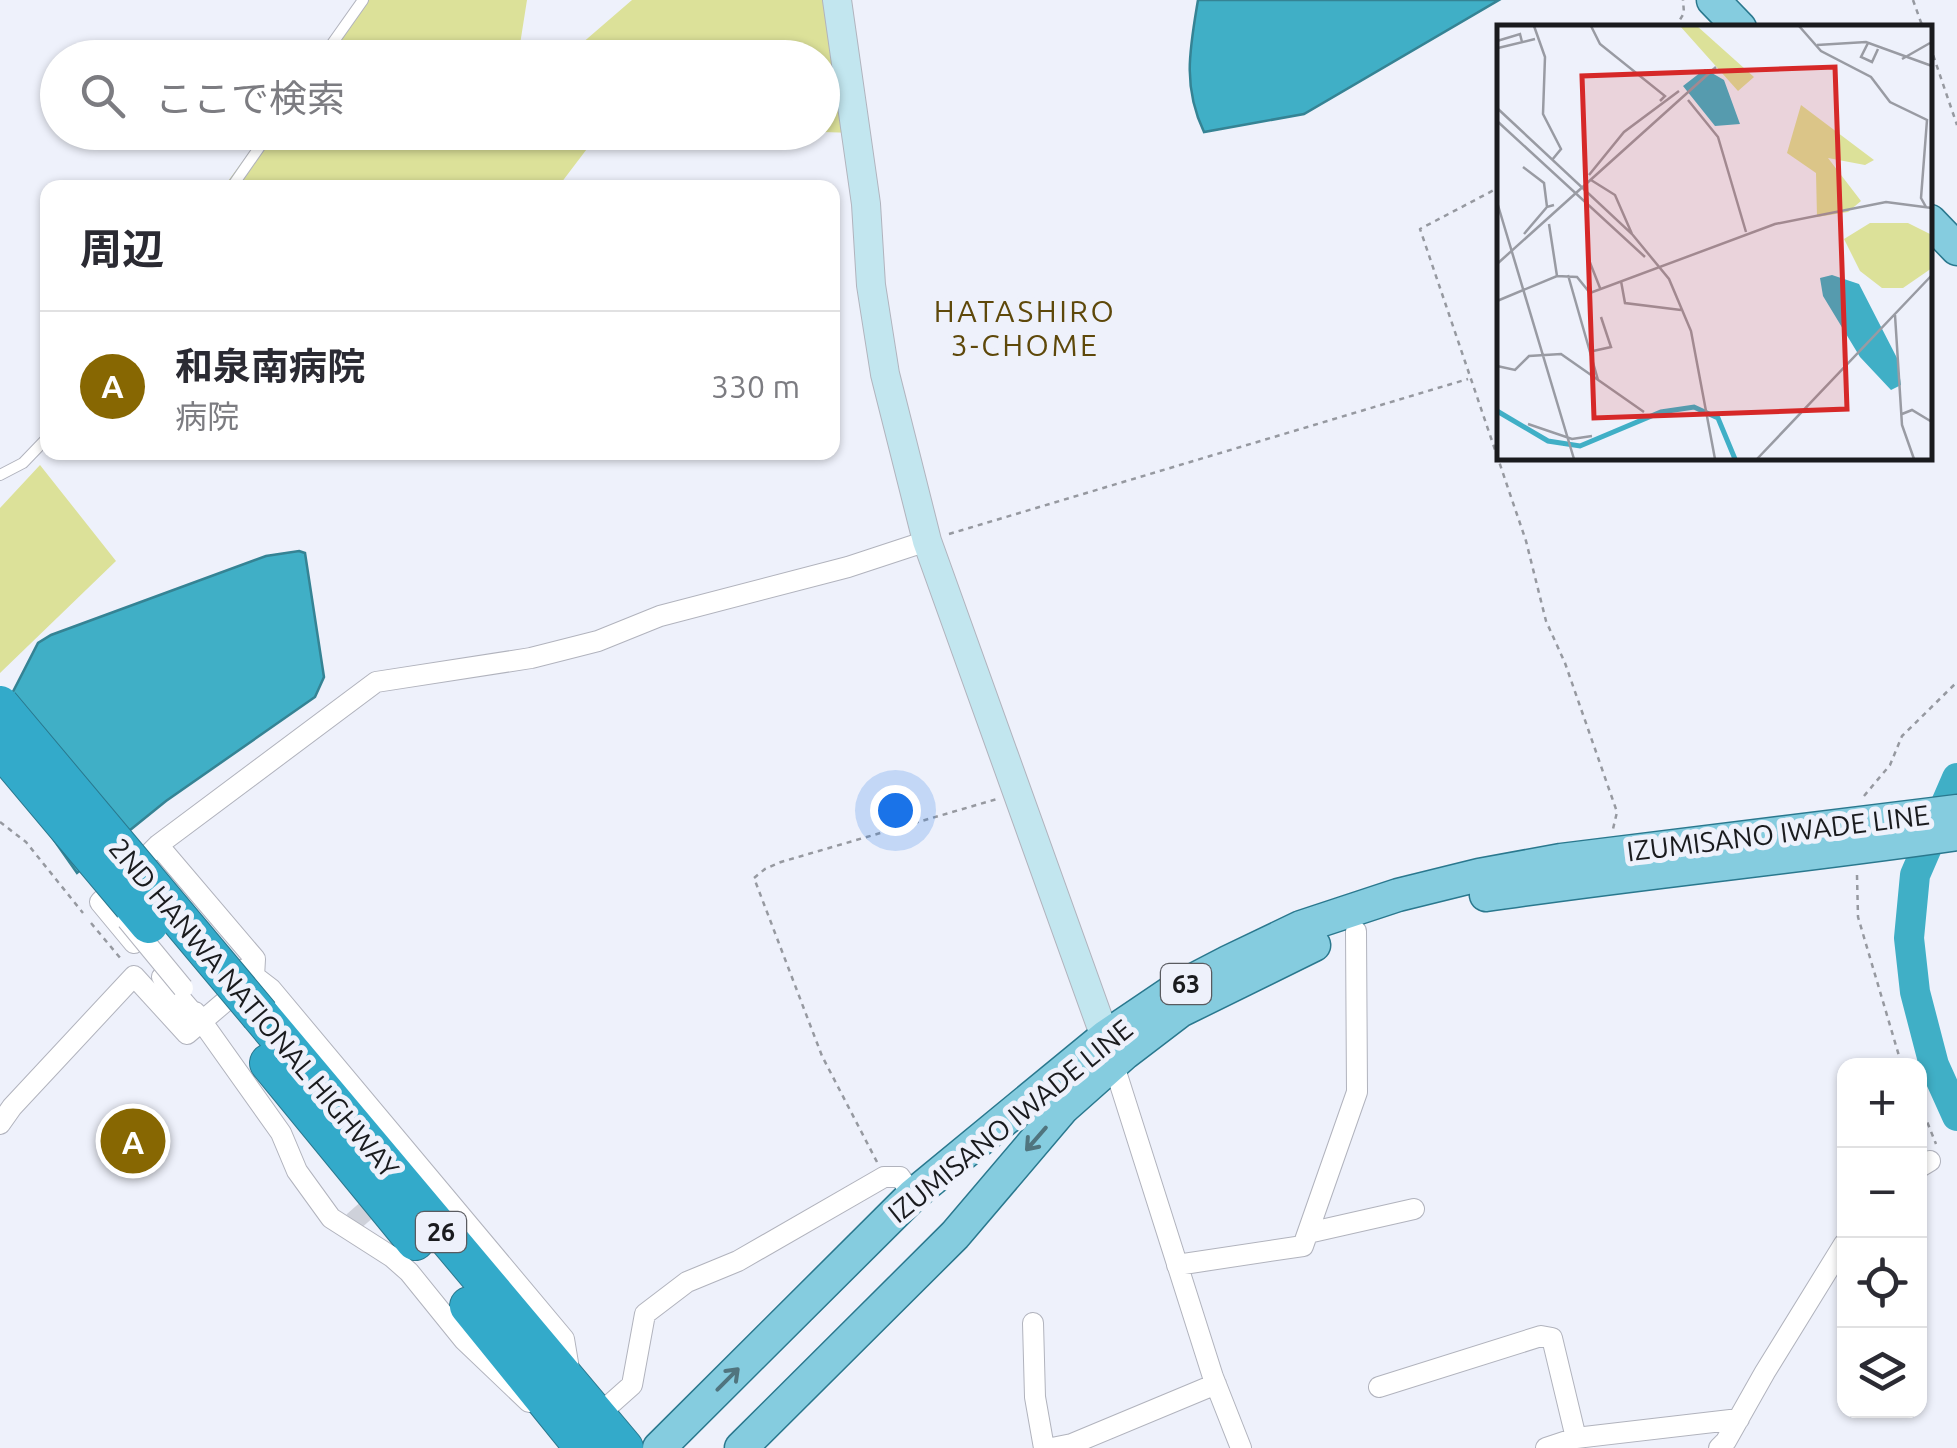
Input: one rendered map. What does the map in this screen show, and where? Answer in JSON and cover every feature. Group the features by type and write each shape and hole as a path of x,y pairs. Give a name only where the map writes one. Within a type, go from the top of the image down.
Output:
{"highway":[{"name":"2ND HANWA NATIONAL HIGHWAY","path":"0,705 15,751 249,1021 580,1420 624,1448"}],"main road":[{"path":"1713,0 1737,25"},
{"path":"1932,223 1957,250"},
{"name":"IZUMISANO IWADE LINE","path":"741,1448 955,1235 1109,1051 1180,1012 1313,946 1405,914 1486,896 1857,836 1957,811"},
{"name":"IZUMISANO IWADE LINE","path":"659,1448 913,1195 1109,1051 1176,989 1300,927 1479,874 1607,855 1857,836 1957,834"}],"street":[{"path":"837,0 866,204 870,285 884,374 927,541 1109,1051 1216,1384 1241,1448"},
{"path":"580,1420 518,1394 464,1340 409,1272 350,1226 332,1218 297,1171 281,1133 200,1021 100,902 158,845 376,682 531,658 582,645 660,616 848,567 927,541"},
{"path":"15,751 78,861 184,988 200,1021"},
{"path":"15,751 92,794 232,957 271,989 411,1170 564,1339 580,1420"},
{"path":"0,1124 134,976 187,1034 254,978 255,959 158,845"},
{"path":"1177,1265 1303,1246 1358,1092 1356,931"},
{"path":"580,1420 632,1385 646,1314 688,1282 738,1261 884,1177 900,1178 913,1195"},
{"path":"1308,1233 1414,1209"},
{"path":"1718,1448 1837,1254"},
{"path":"1033,1324 1035,1397 1044,1448"},
{"path":"1378,1386 1541,1336 1552,1338 1576,1438"},
{"path":"1052,1448 1072,1444 1216,1384"},
{"path":"1546,1448 1576,1438 1739,1419"}],"lane":[{"path":"335,40 363,0"},
{"path":"237,180 257,150"},
{"path":"0,475 22,463 40,446"}],"path":[{"path":"1678,25 1684,14 1682,0"},
{"path":"1913,0 1922,25"},
{"path":"1932,52 1957,125"},
{"path":"1497,187 1420,228 1497,457"},
{"path":"927,541 1470,379"},
{"path":"1498,460 1526,541 1546,620 1617,812 1607,855"},
{"path":"1900,1058 1858,917 1857,836 1902,736 1955,683"},
{"path":"884,1177 822,1056 754,878 782,862 1018,793"},
{"path":"0,822 26,842 134,976"},
{"path":"1927,1121 1936,1143 1927,1160"}],"green space":[{"path":"358,0 527,0 521,40 330,40"},
{"path":"632,0 836,0 855,133 840,133 840,40 586,40"},
{"path":"251,150 586,150 563,180 229,180"},
{"path":"40,465 116,561 0,673 0,508"}],"water":[{"path":"1198,0 1499,0 1304,114 1204,132 1190,83"},
{"path":"305,553 324,677 315,697 166,801 77,873 0,763 0,717 38,643 266,556"}],"waterway":[{"path":"1957,778 1915,875 1909,938 1915,992 1934,1065 1957,1116"}],"tunnel":[{"path":"353,1222 385,1194"}],"place":[{"name":"和泉南病院","path":"133,1141"}],"district":[{"name":"HATASHIRO 3-CHOME","path":"1025,329"}]}
